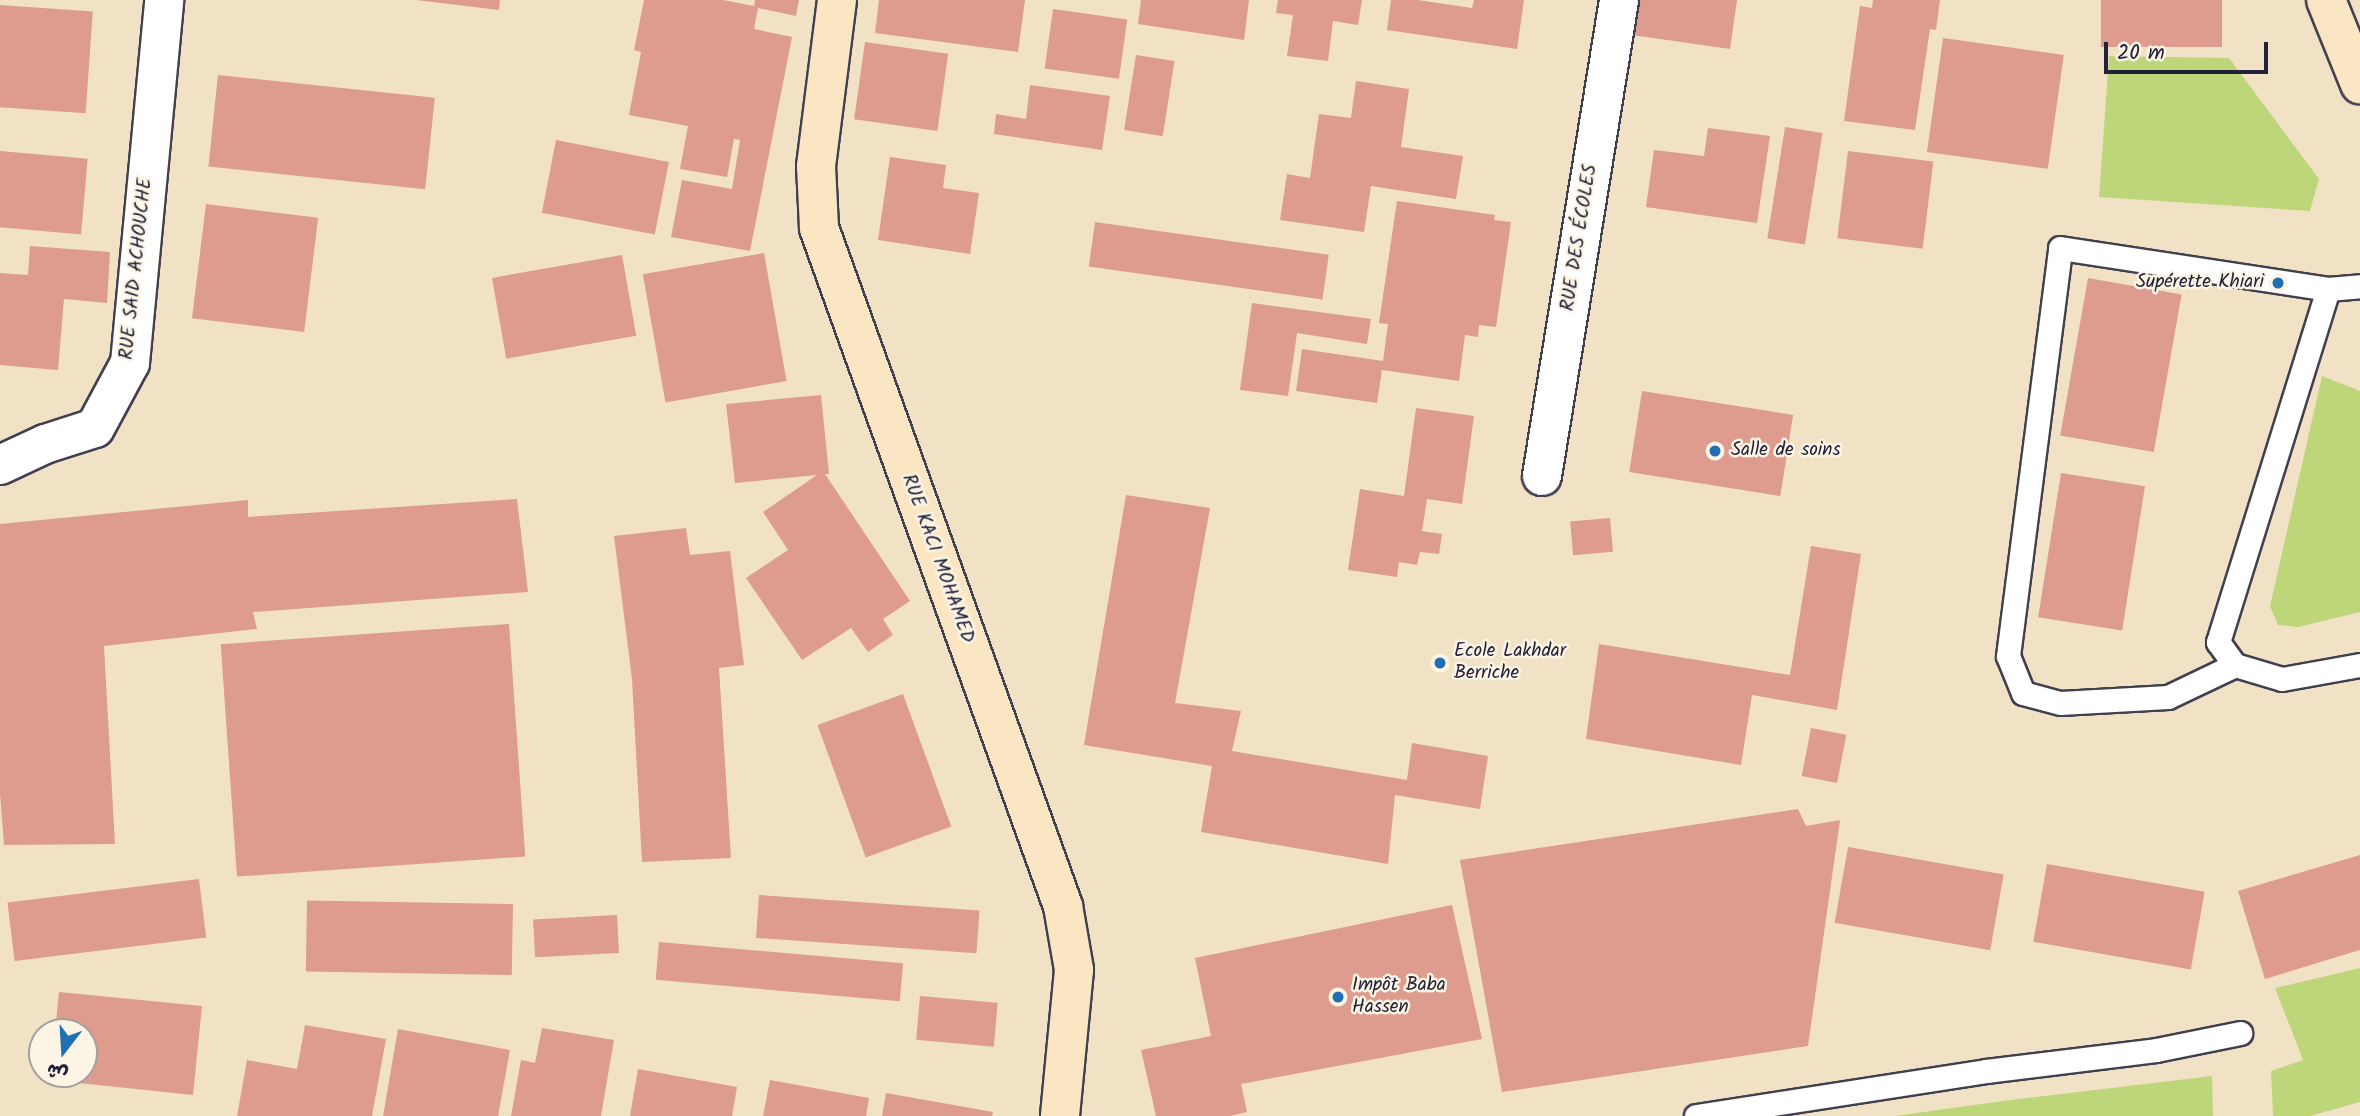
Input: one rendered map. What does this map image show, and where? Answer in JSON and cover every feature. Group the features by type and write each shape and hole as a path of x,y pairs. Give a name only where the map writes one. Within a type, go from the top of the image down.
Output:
{"street":[{"name":"RUE SAID ACHOUCHE","path":"0,465 45,444 95,428 130,363 164,0"},
{"name":"RUE KACI MOHAMED","path":"837,0 816,166 819,228 1063,906 1074,970 1060,1116"},
{"name":"RUE DES ÉCOLES","path":"1542,476 1619,0"},
{"path":"2326,0 2360,84"}],"lane":[{"path":"2235,665 2168,697 2060,703 2022,693 2008,656 2060,248 2328,289 2360,286"},
{"path":"2328,289 2218,642 2235,665 2282,680 2360,665"},
{"path":"1696,1116 1986,1071 2156,1051 2240,1033"}],"green space":[{"path":"2109,56 2229,58 2319,179 2310,211 2099,197"},
{"path":"2322,376 2360,391 2360,612 2298,627 2278,625 2270,606"},
{"path":"2360,968 2360,1102 2310,1116 2273,1116 2271,1071 2303,1060 2275,988"},
{"path":"2212,1076 2213,1116 1895,1116 2010,1100"}],"building":[{"path":"416,0 500,0 499,10"},
{"path":"644,0 723,0 754,6 755,0 799,0 796,16 758,8 754,29 792,37 750,251 671,237 682,180 732,189 740,140 734,139 727,177 680,169 688,126 629,115 641,52 634,50"},
{"path":"879,0 1025,0 1018,52 875,33"},
{"path":"1141,0 1249,0 1244,40 1138,24"},
{"path":"1278,0 1362,0 1358,25 1333,21 1328,61 1287,56 1293,15 1276,13"},
{"path":"1391,0 1418,0 1472,8 1474,0 1524,0 1517,49 1387,30"},
{"path":"1629,0 1737,0 1730,49 1625,34"},
{"path":"1873,0 1940,0 1936,30 1930,29 1915,130 1844,121 1860,6 1872,8"},
{"path":"2101,0 2222,0 2222,47 2101,47"},
{"path":"0,5 93,11 86,113 0,107"},
{"path":"1053,9 1127,19 1119,79 1045,68"},
{"path":"1943,38 2064,55 2048,169 1927,152"},
{"path":"865,42 948,54 937,131 854,119"},
{"path":"1136,55 1175,61 1163,136 1124,130"},
{"path":"218,75 435,98 425,189 208,166"},
{"path":"1356,81 1409,89 1401,147 1463,156 1456,199 1371,186 1364,232 1280,220 1287,174 1310,178 1319,114 1351,118"},
{"path":"1030,85 1110,96 1102,150 994,134 996,114 1026,119"},
{"path":"1785,127 1823,133 1805,245 1767,239"},
{"path":"1708,128 1770,136 1757,223 1646,207 1654,150 1704,156"},
{"path":"556,140 669,162 655,235 542,213"},
{"path":"0,151 88,159 81,234 0,227"},
{"path":"1848,151 1933,161 1923,249 1837,238"},
{"path":"890,157 946,165 943,188 979,193 970,254 878,240"},
{"path":"1397,201 1495,215 1494,220 1511,222 1496,327 1479,325 1478,337 1465,335 1459,381 1382,370 1377,403 1296,391 1302,349 1383,361 1388,324 1379,323"},
{"path":"206,204 318,218 304,332 192,318"},
{"path":"1095,222 1329,255 1322,299 1089,267"},
{"path":"30,246 110,252 107,303 64,299 58,370 0,365 0,273 28,275"},
{"path":"764,253 787,381 665,402 643,274"},
{"path":"622,255 636,336 506,359 492,278"},
{"path":"2088,278 2182,294 2154,452 2060,436"},
{"path":"1252,303 1371,319 1367,344 1297,333 1288,396 1240,390"},
{"path":"1642,391 1793,415 1780,496 1629,472"},
{"path":"821,395 829,474 825,474 910,601 883,619 893,635 868,652 851,628 802,660 746,578 788,550 763,512 817,475 735,483 726,404"},
{"path":"1416,408 1474,416 1462,504 1427,499 1422,531 1442,534 1439,554 1420,552 1417,565 1399,562 1397,577 1348,570 1360,489 1404,496"},
{"path":"2061,473 2145,486 2122,630 2038,617"},
{"path":"1126,495 1210,508 1175,703 1241,711 1232,751 1407,780 1412,743 1488,756 1480,809 1395,795 1388,864 1201,832 1212,766 1084,745"},
{"path":"517,499 528,592 253,612 257,629 104,646 115,844 4,845 0,794 0,524 248,500 248,517"},
{"path":"1610,518 1613,552 1573,555 1570,521"},
{"path":"686,528 690,555 730,551 744,665 719,668 731,858 642,862 632,679 614,536"},
{"path":"1811,546 1861,554 1837,710 1752,695 1741,765 1586,739 1599,644 1790,675"},
{"path":"509,624 525,856 237,877 221,644"},
{"path":"903,694 951,826 866,858 817,725"},
{"path":"1811,728 1846,735 1837,783 1802,776"},
{"path":"1798,809 1806,826 1840,820 1808,1046 1502,1092 1460,860"},
{"path":"1848,847 2004,874 1990,950 1835,923"},
{"path":"2360,855 2360,950 2265,979 2238,891"},
{"path":"2047,864 2205,892 2191,970 2033,942"},
{"path":"199,879 206,938 15,961 7,903"},
{"path":"759,895 979,910 976,953 756,938"},
{"path":"307,900 513,904 512,975 306,971"},
{"name":"Impôt Baba Hassen","path":"1452,905 1482,1039 1241,1084 1247,1112 1230,1116 1156,1116 1141,1050 1211,1036 1195,958"},
{"path":"617,915 619,953 535,957 533,919"},
{"path":"659,942 903,963 900,1001 656,980"},
{"path":"59,992 202,1006 193,1095 98,1085 98,1018 56,1018"},
{"path":"920,996 998,1003 994,1047 916,1040"},
{"path":"305,1025 386,1039 372,1116 237,1116 247,1060 297,1069"},
{"path":"542,1028 614,1040 601,1116 511,1116 521,1060 535,1063"},
{"path":"398,1029 510,1050 498,1116 383,1116"},
{"path":"638,1069 737,1087 732,1116 630,1116"},
{"path":"770,1080 869,1098 866,1116 763,1116"},
{"path":"886,1093 993,1112 992,1116 882,1116"}],"place":[{"name":"Supérette Khiari","path":"2278,283"},
{"name":"Salle de soins","path":"1715,451"},
{"name":"Ecole Lakhdar Berriche","path":"1440,663"},
{"name":"Impôt Baba Hassen","path":"1338,997"}]}
